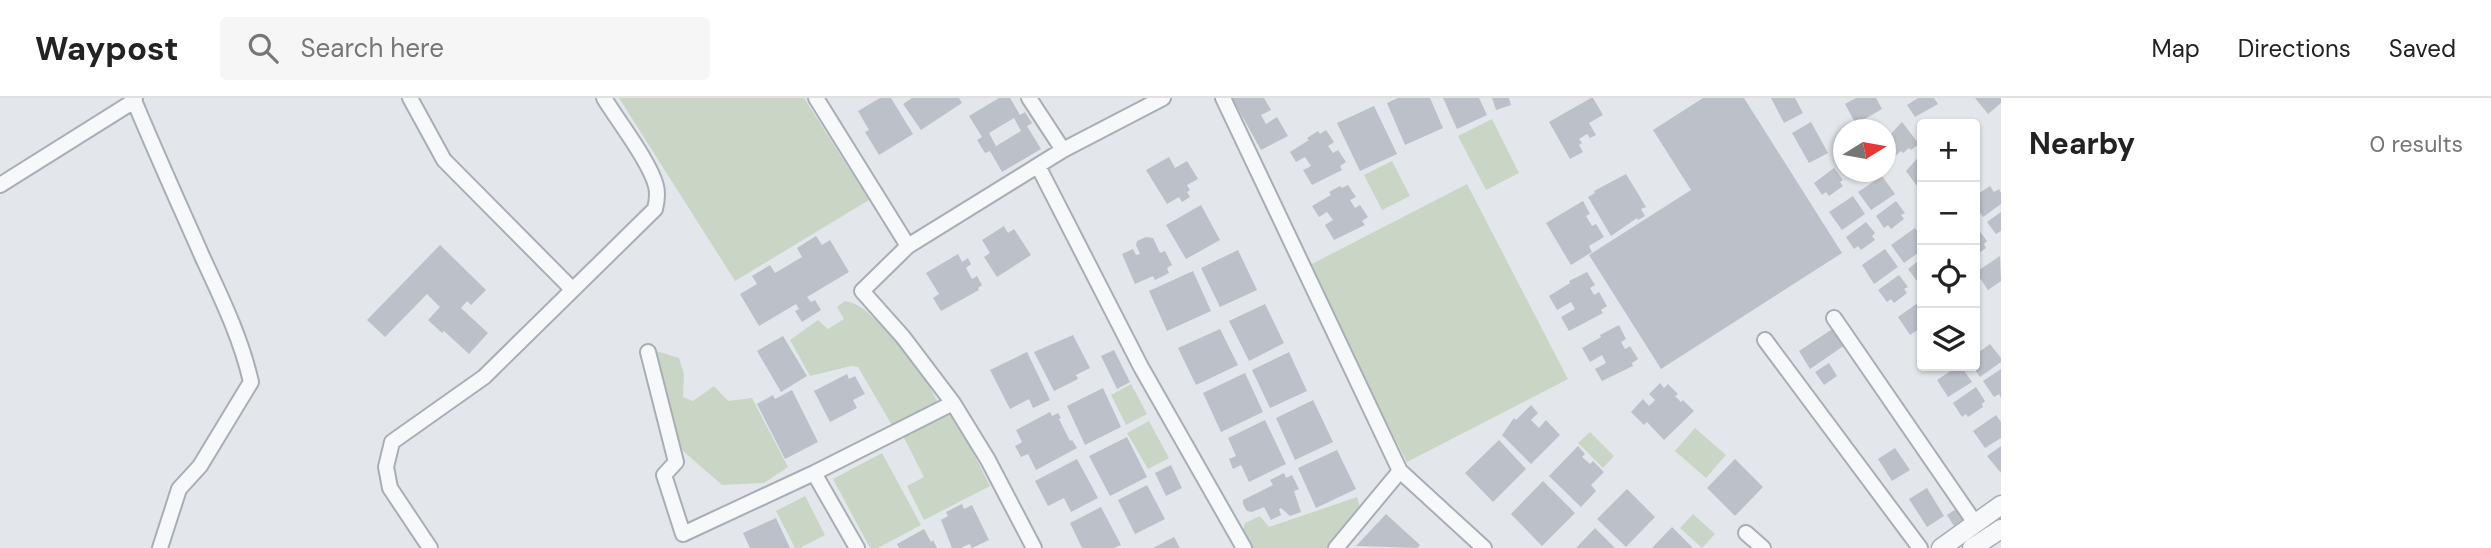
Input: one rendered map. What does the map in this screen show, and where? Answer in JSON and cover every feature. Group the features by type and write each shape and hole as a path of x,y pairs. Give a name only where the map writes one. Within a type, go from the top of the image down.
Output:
{"street":[{"path":"410,98 444,160 572,289"},
{"path":"430,548 390,488 386,467 392,442 484,377 654,208 657,201 657,187 648,169 604,98"},
{"path":"816,98 908,246"},
{"path":"1029,98 1063,150"},
{"path":"1034,548 988,460 953,403 903,337 862,291 908,246 1063,150 1163,98"},
{"path":"1223,98 1400,471 1483,548"},
{"path":"0,185 134,99 158,160 217,288 246,359 251,382 200,466 180,489 160,548"},
{"path":"1038,166 1141,367 1244,548"},
{"path":"1834,318 1975,523"},
{"path":"1765,340 1920,548"},
{"path":"648,352 676,462 664,475 683,534 814,473 953,403"},
{"path":"1336,548 1400,471"},
{"path":"814,473 857,548"},
{"path":"1941,548 2001,505"},
{"path":"1977,546 2001,529"},
{"path":"1746,533 1763,548"}],"green space":[{"path":"619,98 804,98 869,200 735,281"},
{"path":"1492,119 1519,173 1486,190 1458,136"},
{"path":"1392,161 1410,196 1382,210 1364,175"},
{"path":"1467,184 1568,379 1407,462 1306,267"},
{"path":"845,301 862,308 896,340 925,377 937,401 893,427 858,367 851,366 810,376 790,340 818,320 828,329 844,319 837,307"},
{"path":"653,350 679,358 684,374 683,397 693,401 714,386 728,401 752,398 788,467 764,483 722,485 683,451 666,416 665,383"},
{"path":"1131,384 1147,414 1126,425 1111,395"},
{"path":"951,409 990,486 924,520 907,486 924,477 902,434"},
{"path":"1149,421 1169,458 1148,469 1127,433"},
{"path":"1695,428 1726,455 1706,478 1675,451"},
{"path":"1590,432 1614,456 1603,468 1578,443"},
{"path":"882,453 921,525 878,548 870,548 833,479"},
{"path":"805,496 825,535 795,548 776,511"},
{"path":"1357,497 1361,511 1329,548 1247,548 1240,539 1245,523 1260,516 1269,527"},
{"path":"1693,514 1715,534 1702,548 1680,528"}],"building":[{"path":"880,98 891,98 913,134 879,155 865,132 869,130 858,111"},
{"path":"912,98 959,98 962,103 921,130 903,104"},
{"path":"999,98 1010,98 1020,115 1025,112 1032,123 1027,126 1041,149 1002,172 990,151 985,153 977,140 982,137 969,116","holes":["1014,118 1021,131 996,146 989,133"]},
{"path":"1232,98 1264,98 1271,110 1261,115 1266,124 1277,117 1288,136 1261,150"},
{"path":"1398,98 1430,98 1443,128 1405,145 1387,103"},
{"path":"1443,98 1479,98 1487,115 1457,129"},
{"path":"1492,98 1509,98 1511,105 1496,110"},
{"path":"1591,98 1603,115 1589,123 1596,135 1590,138 1587,134 1579,139 1583,152 1570,159 1549,122"},
{"path":"1703,98 1744,98 1842,253 1661,369 1589,255 1691,190 1653,130"},
{"path":"1771,98 1795,98 1803,113 1784,123"},
{"path":"1856,98 1876,98 1882,109 1865,119 1853,119 1845,104"},
{"path":"1918,98 1934,98 1938,104 1915,117 1907,105"},
{"path":"1975,98 2001,98 2001,103 1988,114"},
{"path":"1374,106 1397,154 1360,171 1337,123"},
{"path":"1811,122 1828,153 1809,163 1792,133"},
{"path":"1902,122 1917,141 1917,146 1896,155 1896,128"},
{"path":"1326,130 1334,142 1328,146 1333,153 1338,150 1346,162 1340,166 1342,170 1312,185 1303,170 1311,166 1305,157 1296,162 1290,152 1318,131 1320,134"},
{"path":"1169,157 1175,168 1187,161 1198,179 1187,185 1190,197 1182,202 1179,197 1167,204 1146,170"},
{"path":"1917,159 1917,186 1906,171"},
{"path":"1833,169 1833,182 1840,182 1843,186 1829,196 1826,192 1822,195 1814,183"},
{"path":"1626,174 1646,207 1641,209 1645,216 1638,220 1637,218 1611,236 1588,197"},
{"path":"1873,182 1886,182 1895,194 1871,210 1858,192"},
{"path":"1348,185 1356,197 1350,200 1355,208 1360,205 1368,217 1362,221 1365,225 1334,240 1325,225 1333,220 1327,212 1319,217 1312,206 1331,195 1329,192"},
{"path":"1990,186 1994,192 1999,189 2001,193 2001,204 1983,217 1980,212 1980,193"},
{"path":"1853,196 1865,214 1842,230 1829,212"},
{"path":"1583,201 1590,214 1586,216 1592,226 1596,224 1604,237 1589,246 1592,252 1571,265 1546,223"},
{"path":"1896,201 1905,213 1901,215 1904,219 1891,229 1888,225 1884,228 1876,216"},
{"path":"1201,205 1220,240 1186,259 1166,225"},
{"path":"2001,212 2001,231 1996,234 1987,222"},
{"path":"1866,222 1875,233 1872,236 1875,240 1861,250 1858,246 1854,249 1846,237"},
{"path":"1004,226 1008,233 1014,229 1031,255 997,277 984,257 990,253 982,240"},
{"path":"1915,228 1917,231 1917,254 1904,263 1891,245"},
{"path":"1980,232 1987,241 1984,244 1986,248 1980,252"},
{"path":"816,236 822,245 830,240 849,272 807,297 811,302 815,300 821,310 802,322 795,311 799,309 796,304 759,326 740,294 757,284 752,276 770,265 775,273 802,257 797,248"},
{"path":"1146,237 1153,238 1160,253 1165,251 1172,265 1167,268 1169,273 1155,280 1153,276 1135,284 1122,254 1133,249 1136,255 1140,254 1137,241"},
{"path":"440,245 486,290 471,305 467,301 461,308 488,333 469,354 428,320 440,307 427,294 385,337 367,320"},
{"path":"1885,249 1898,267 1874,284 1862,265"},
{"path":"1238,250 1257,290 1220,307 1201,268"},
{"path":"958,254 962,262 968,258 971,264 966,268 972,279 977,276 982,285 979,290 941,311 933,298 939,294 926,273"},
{"path":"2000,256 2001,281 1988,290 1980,278 1980,269"},
{"path":"1917,262 1917,281 1908,269"},
{"path":"1193,271 1211,311 1167,331 1149,291"},
{"path":"1587,272 1595,285 1590,288 1594,295 1599,292 1607,306 1601,310 1603,313 1569,331 1561,317 1575,309 1571,302 1557,310 1549,296"},
{"path":"1899,275 1908,287 1904,289 1907,293 1894,303 1891,299 1887,302 1878,290"},
{"path":"1265,304 1284,343 1249,361 1229,321"},
{"path":"1917,304 1917,330 1910,335 1898,317"},
{"path":"1619,325 1626,339 1621,342 1625,349 1630,346 1638,359 1632,363 1633,366 1602,381 1595,369 1606,363 1602,355 1590,362 1582,348"},
{"path":"1834,328 1845,345 1810,369 1799,351"},
{"path":"1220,329 1238,365 1196,385 1178,348"},
{"path":"1073,335 1090,368 1076,375 1078,379 1054,391 1034,352"},
{"path":"783,336 807,376 781,392 757,351"},
{"path":"1990,344 2001,362 1980,377 1976,371 1980,371 1980,351"},
{"path":"1114,350 1130,382 1117,389 1101,356"},
{"path":"1027,352 1050,400 1033,408 1029,399 1010,409 990,370"},
{"path":"1289,352 1307,391 1270,408 1252,370"},
{"path":"1829,363 1837,376 1824,385 1815,372"},
{"path":"2001,369 2001,398 1999,394 1994,397 1983,381"},
{"path":"1950,371 1964,371 1972,382 1948,397 1937,380"},
{"path":"1245,373 1263,412 1221,432 1203,393"},
{"path":"847,374 849,379 855,376 865,394 853,400 857,408 830,422 814,391"},
{"path":"1660,383 1664,388 1668,384 1678,394 1675,396 1694,411 1664,440 1647,422 1644,425 1631,412 1643,399 1649,406 1655,400 1649,394"},
{"path":"1976,387 1985,401 1983,407 1968,417 1966,414 1962,417 1953,403"},
{"path":"1103,388 1121,427 1085,445 1067,406"},
{"path":"792,390 818,442 785,459 757,404 773,395 775,399"},
{"path":"1313,400 1333,442 1295,460 1276,418"},
{"path":"1531,405 1538,413 1531,420 1539,428 1546,420 1560,435 1531,464 1502,435 1514,418 1516,420"},
{"path":"1050,412 1052,416 1058,413 1070,441 1072,440 1077,448 1036,470 1028,454 1021,457 1015,446 1022,442 1016,430"},
{"path":"1996,415 2001,422 2001,438 1985,448 1973,431"},
{"path":"1265,420 1286,464 1249,482 1241,465 1233,469 1229,459 1236,456 1228,438"},
{"path":"1127,437 1147,477 1110,496 1089,456"},
{"path":"1499,440 1526,469 1493,502 1465,473"},
{"path":"1578,446 1585,454 1582,457 1590,464 1593,461 1604,472 1591,485 1596,491 1581,507 1549,476"},
{"path":"2001,446 2001,473 1987,456"},
{"path":"1895,448 1910,470 1892,481 1878,459"},
{"path":"1337,450 1356,489 1316,508 1298,468"},
{"path":"1077,459 1098,498 1071,512 1064,498 1048,506 1035,481"},
{"path":"1735,459 1763,487 1735,516 1707,488"},
{"path":"1171,465 1182,488 1166,496 1155,473"},
{"path":"1284,473 1286,478 1292,475 1299,489 1294,491 1301,512 1290,516 1281,508 1281,515 1271,520 1264,507 1252,512 1247,511 1243,500 1273,485 1270,480"},
{"path":"1543,481 1575,513 1542,546 1511,514"},
{"path":"1147,485 1165,519 1135,534 1118,500"},
{"path":"1927,488 1944,516 1927,527 1909,499"},
{"path":"1627,489 1655,517 1626,547 1597,519"},
{"path":"962,504 964,509 972,505 989,540 972,548 969,544 952,548 941,520 948,516 946,512"},
{"path":"1101,507 1121,545 1114,548 1082,548 1070,523"},
{"path":"1959,507 1965,518 1954,526 1947,515"},
{"path":"1386,514 1420,545 1417,548 1356,546"},
{"path":"776,518 790,548 750,548 743,533"},
{"path":"1672,527 1693,548 1652,548"},
{"path":"1595,528 1615,548 1576,548"},
{"path":"924,529 937,548 899,548 897,544"},
{"path":"1174,537 1180,548 1153,548"}]}
